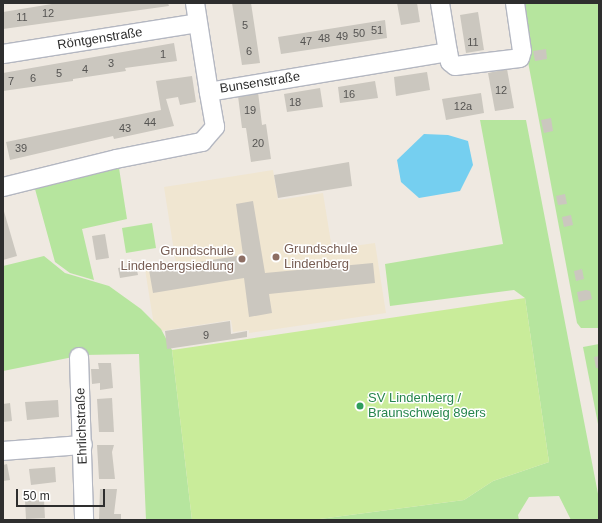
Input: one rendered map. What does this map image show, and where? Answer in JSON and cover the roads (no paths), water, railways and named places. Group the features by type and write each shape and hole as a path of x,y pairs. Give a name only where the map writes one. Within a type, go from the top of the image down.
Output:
{"street":[{"path":"195,3 208,92"},
{"path":"440,3 450,62 455,66 520,58 522,51 515,3"},
{"name":"Röntgenstraße","path":"3,54 198,23"},
{"name":"Bunsenstraße","path":"3,187 202,142 215,127 208,92 448,52"},
{"name":"Ehrlichstraße","path":"79,357 83,445 84,520"},
{"path":"3,451 83,445"}],"water":[{"path":"424,134 448,135 468,141 473,165 460,191 419,198 401,182 397,160"}],"place":[{"name":"Grundschule Lindenberg","path":"276,257"},
{"name":"Grundschule Lindenbergsiedlung","path":"242,259"},
{"name":"SV Lindenberg / Braunschweig 89ers","path":"360,406"}]}
